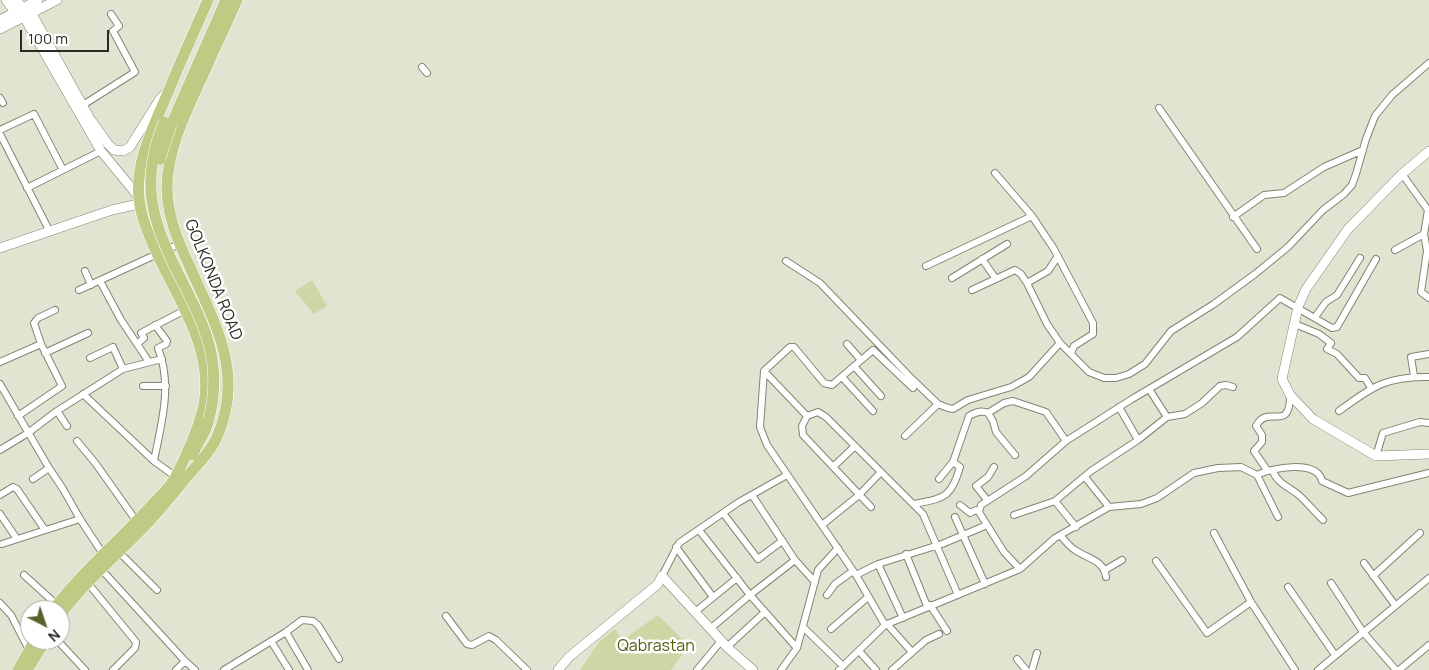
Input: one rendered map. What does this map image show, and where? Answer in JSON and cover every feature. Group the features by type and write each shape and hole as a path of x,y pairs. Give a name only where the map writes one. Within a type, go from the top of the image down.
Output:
{"highway":[{"name":"GOLKONDA ROAD","path":"68,600 143,528 181,478 204,402 205,375 200,346 160,259 139,200 141,167 149,135 208,0"},
{"path":"213,420 215,374 210,346 199,316 159,230 150,183 154,150 158,136 219,0"},
{"path":"181,478 205,448 222,390 222,374 217,344 206,313 161,213 158,183 162,152 171,125 226,0"},
{"name":"GOLKONDA ROAD","path":"62,600 68,590 103,554 206,455 216,439 223,420 229,390 221,338 174,230 167,187 174,144 187,110 237,0"},
{"path":"160,259 182,250"},
{"path":"18,670 29,650"},
{"path":"27,670 40,650"}],"street":[{"path":"0,248 139,200 101,151 24,13 6,0"},
{"path":"16,0 108,144 114,150 123,151 130,147 160,99 169,90"},
{"path":"0,30 24,13 38,0"},
{"path":"0,20 57,0"},
{"path":"83,105 135,72 113,31 119,26 111,14"},
{"path":"972,290 1015,270 1021,274 1027,283 1047,324 1060,343 1089,372 1104,378 1116,378 1129,374 1145,364 1172,331 1214,304 1288,248 1323,210 1344,194 1352,185 1369,128 1383,105 1396,90 1429,63"},
{"path":"422,67 427,73"},
{"path":"1159,108 1257,250"},
{"path":"0,130 34,114 62,170"},
{"path":"0,134 50,232"},
{"path":"1233,217 1264,195 1284,193 1324,167 1363,150"},
{"path":"27,188 101,151"},
{"path":"1429,151 1402,174 1348,229 1306,289 1298,307 1282,379 1290,396 1313,419 1376,456 1429,454"},
{"path":"995,172 1032,216 1058,256 1094,323 1093,334 1074,346 1071,353"},
{"path":"1402,174 1428,210 1424,234 1427,251 1421,292 1429,298"},
{"path":"926,266 1032,216"},
{"path":"1394,250 1424,234"},
{"path":"952,278 1007,244"},
{"path":"1027,283 1048,271 1058,256"},
{"path":"1315,317 1326,302 1337,295 1360,258"},
{"path":"79,290 160,259"},
{"path":"982,259 996,279"},
{"path":"1020,569 1004,552 979,512 981,505 1026,476 1066,441 1118,407 1238,337 1280,298 1332,328 1337,327 1376,259"},
{"path":"786,261 825,287 902,369 938,404 953,409 968,400 1011,387 1029,377 1060,343"},
{"path":"85,271 91,285"},
{"path":"100,281 149,362"},
{"path":"18,416 62,386 45,354 34,323 38,318 55,310"},
{"path":"137,344 144,338 141,332 185,310"},
{"path":"1295,324 1319,334 1331,343 1327,349 1337,354 1359,378 1365,378 1371,388"},
{"path":"154,462 167,397 162,359 158,348 166,344 167,341 155,325"},
{"path":"45,354 88,332"},
{"path":"0,362 41,344"},
{"path":"847,344 861,360"},
{"path":"90,358 113,347 122,369"},
{"path":"912,652 886,624 838,548 767,445 760,427 764,371 790,347 794,347 824,383 832,385 873,350 876,351 913,388"},
{"path":"1414,376 1411,357 1429,354"},
{"path":"0,450 122,369 162,359"},
{"path":"854,366 881,396"},
{"path":"764,371 808,416"},
{"path":"842,377 873,411"},
{"path":"1339,411 1371,388 1400,377 1429,377"},
{"path":"0,384 49,468 103,554"},
{"path":"1014,515 1056,502 1090,471 1138,440 1167,417 1185,414 1202,403 1220,386 1226,384 1233,387"},
{"path":"143,386 166,386"},
{"path":"1149,389 1167,417"},
{"path":"83,394 154,462 181,478"},
{"path":"1290,396 1290,408 1285,415 1278,417 1265,416 1259,419 1256,426 1262,435 1262,442 1254,451 1280,482 1301,497 1323,520"},
{"path":"939,479 953,462 969,416 973,413 986,412 1004,403 1012,401 1046,412 1066,441"},
{"path":"905,436 938,404"},
{"path":"1118,407 1138,440"},
{"path":"57,411 67,426"},
{"path":"871,508 803,435 802,426 808,416 818,412 826,417 923,514 958,595"},
{"path":"986,412 993,421 996,432 1015,455"},
{"path":"1376,456 1383,433 1420,422 1429,423"},
{"path":"77,441 96,464 137,522"},
{"path":"832,467 855,446"},
{"path":"915,506 948,493 960,467 953,462"},
{"path":"1257,475 1292,466 1316,472 1322,481 1348,493 1429,472"},
{"path":"987,500 976,486 988,476 994,467"},
{"path":"803,626 840,668 886,624 1020,569 1056,538 1109,507 1140,504 1157,498 1194,473 1218,468 1241,467 1257,475 1278,517"},
{"path":"33,479 49,468"},
{"path":"822,525 858,496 881,472"},
{"path":"558,670 569,657 658,584 679,543 739,502 788,475"},
{"path":"1085,477 1109,507"},
{"path":"0,495 13,488 17,489 45,530"},
{"path":"752,495 782,541 815,582"},
{"path":"1056,502 1076,527"},
{"path":"960,505 970,513 976,510 979,512"},
{"path":"723,513 758,560 782,541"},
{"path":"0,514 17,539"},
{"path":"955,517 985,584"},
{"path":"2,544 80,519"},
{"path":"827,595 836,584 854,573 906,554 937,546 987,525"},
{"path":"699,530 750,595 797,648"},
{"path":"1374,576 1420,532"},
{"path":"1214,533 1251,602 1295,670"},
{"path":"1061,536 1073,550 1096,561 1105,570 1106,577"},
{"path":"676,547 713,597"},
{"path":"781,670 797,648 818,570 838,548"},
{"path":"118,551 156,590"},
{"path":"906,554 929,606 947,631"},
{"path":"710,629 796,560"},
{"path":"1105,570 1122,560"},
{"path":"1156,561 1208,633 1251,602"},
{"path":"878,564 902,618"},
{"path":"1364,564 1395,606"},
{"path":"100,568 195,670"},
{"path":"24,575 48,600"},
{"path":"662,576 724,644 753,670"},
{"path":"695,612 737,578"},
{"path":"1318,670 1429,578"},
{"path":"87,582 136,642 135,648 113,670"},
{"path":"1331,583 1363,632 1397,670 1429,646"},
{"path":"1288,587 1335,655"},
{"path":"831,629 868,597"},
{"path":"0,603 20,628"},
{"path":"697,670 724,644 765,612"},
{"path":"446,616 467,644 472,645 489,636 496,640 527,670"},
{"path":"224,670 302,620 313,621 318,625 339,659"},
{"path":"286,632 308,670"},
{"path":"892,670 926,640 939,634"},
{"path":"271,641 289,670"},
{"path":"66,650 85,670"},
{"path":"859,650 876,670"},
{"path":"1032,670 1037,653"},
{"path":"1017,659 1026,670"},
{"path":"176,670 185,661"}],"green space":[{"path":"312,280 327,306 314,314 295,291"},
{"name":"Qabrastan","path":"658,615 689,646 671,670 580,670 599,642 615,629 623,640"}]}
